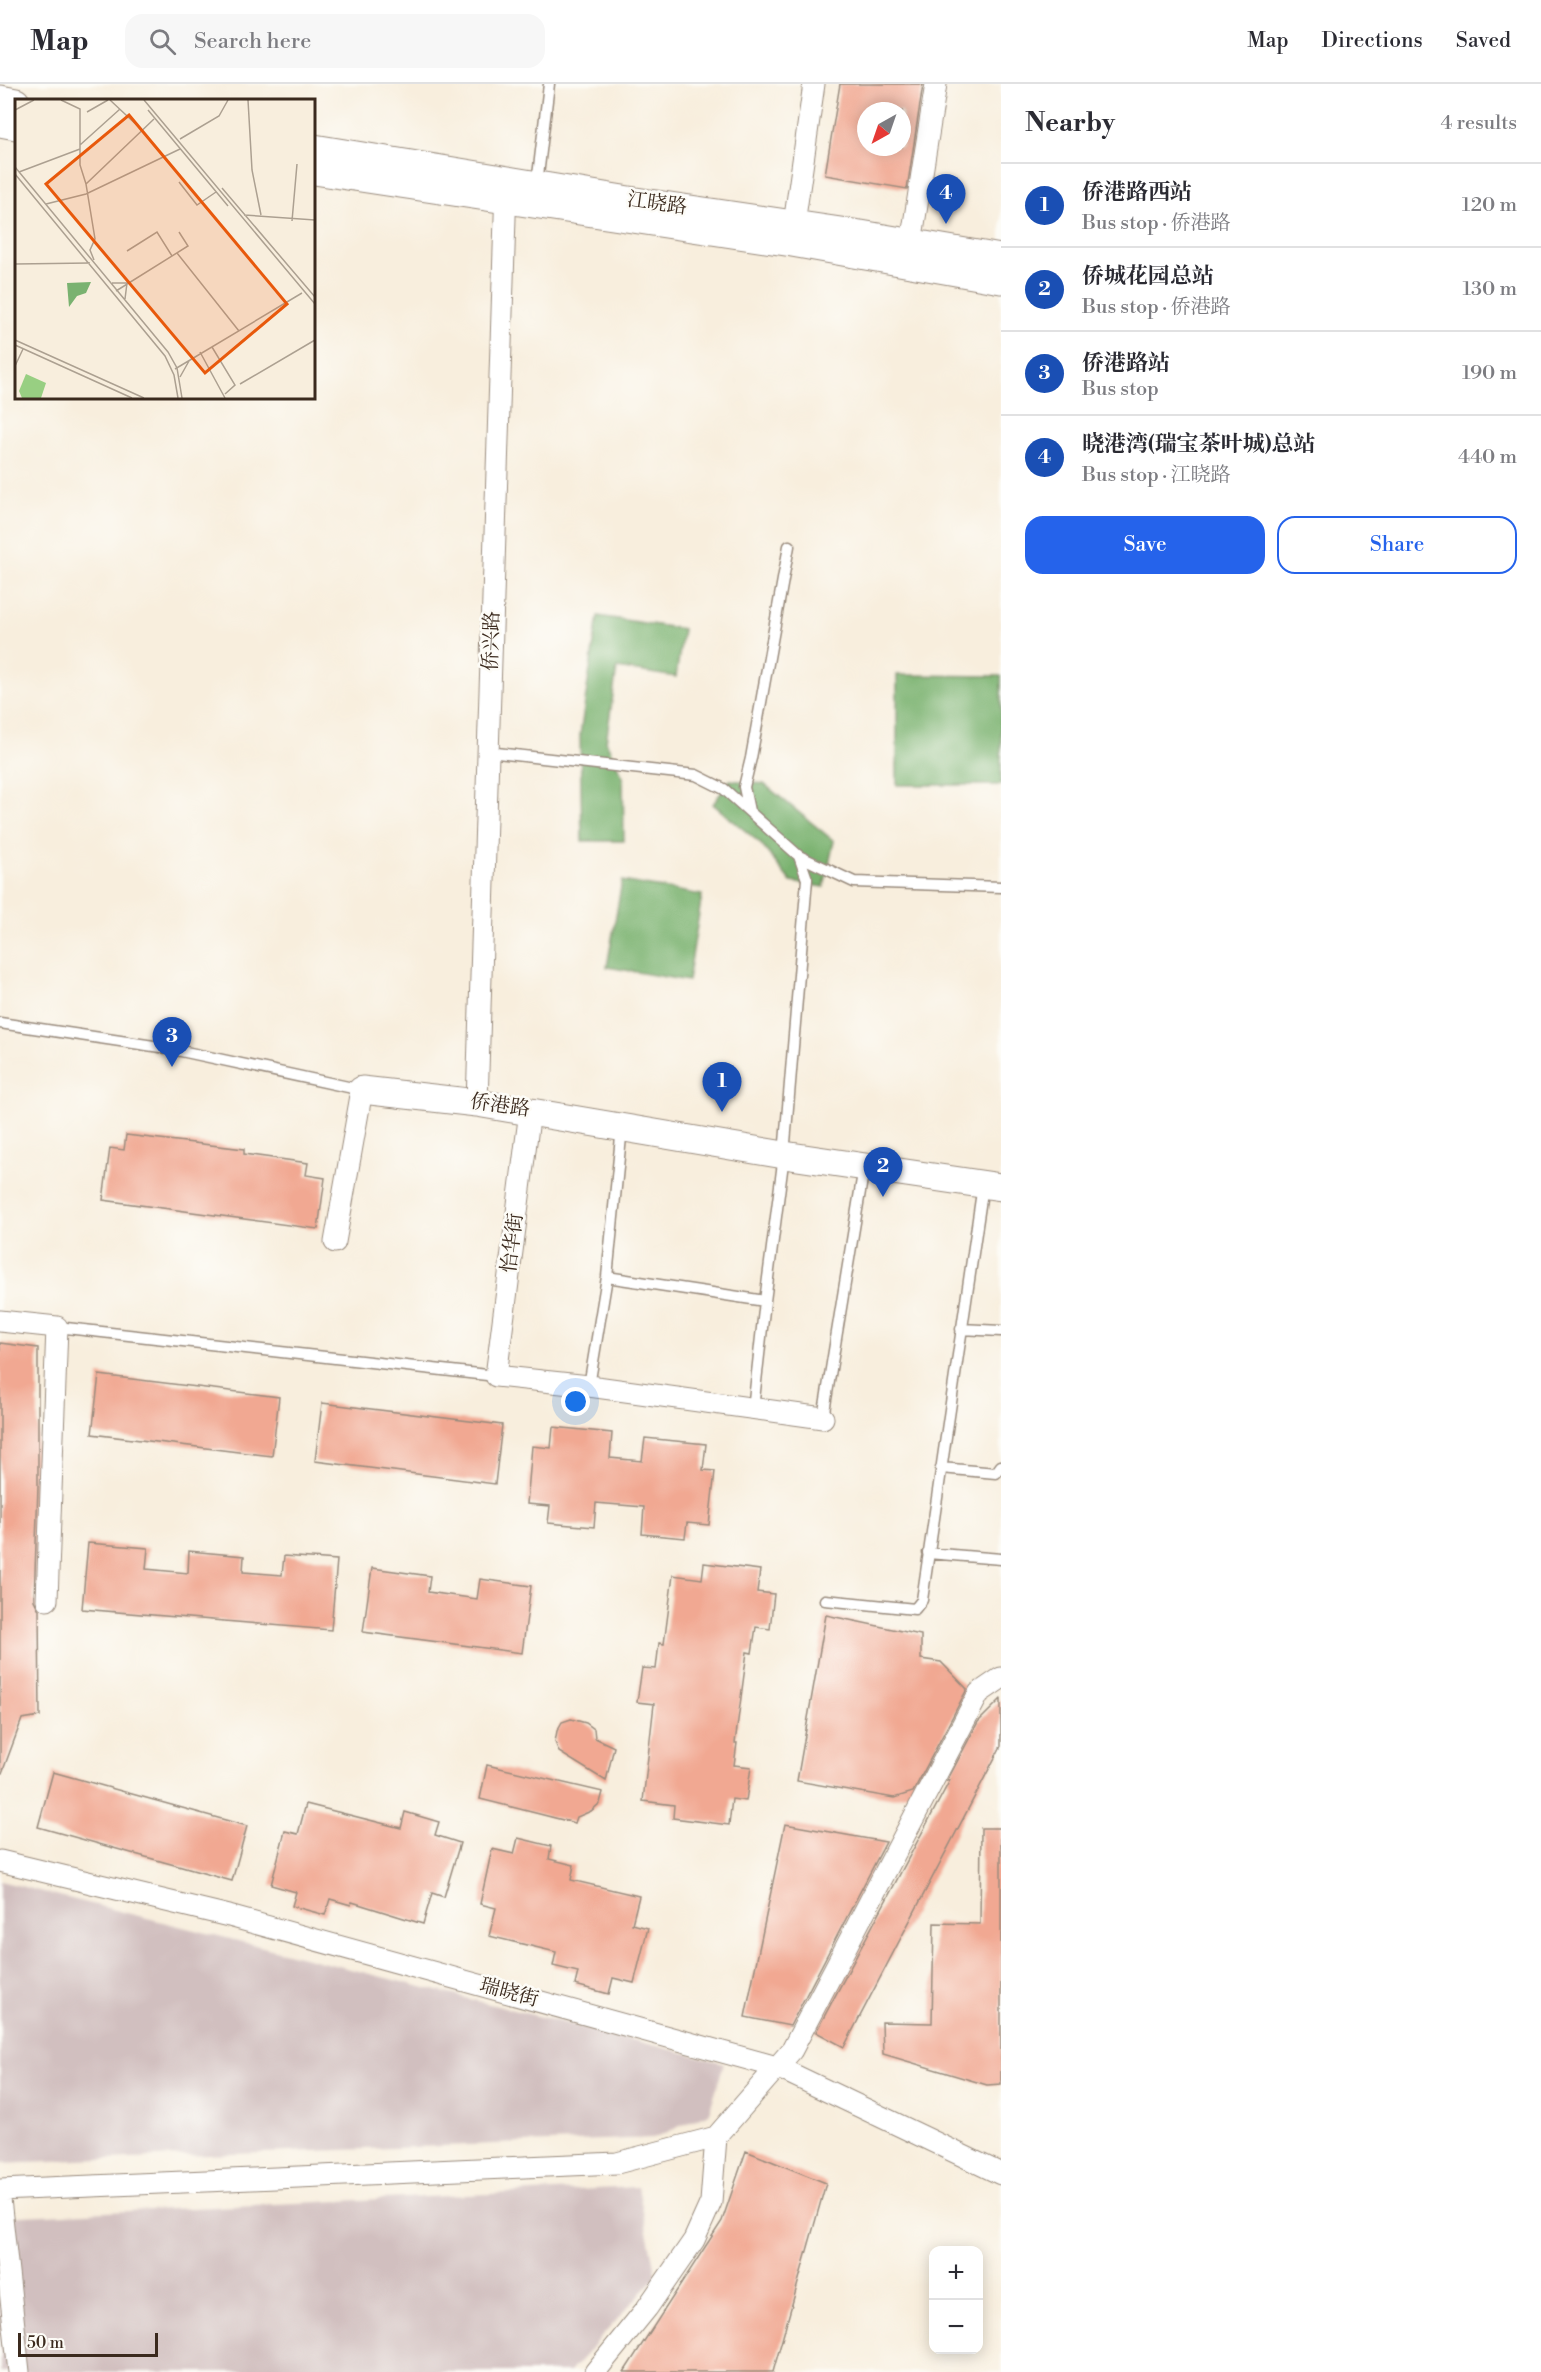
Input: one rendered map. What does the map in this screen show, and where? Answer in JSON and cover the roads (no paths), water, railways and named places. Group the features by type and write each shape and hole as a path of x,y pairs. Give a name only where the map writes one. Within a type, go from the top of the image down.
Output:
{"street":[{"path":"793,234 814,84"},
{"path":"910,252 936,84"},
{"path":"0,99 15,102"},
{"path":"0,123 15,126"},
{"name":"江晓路","path":"315,148 535,195 910,252 1001,258"},
{"name":"江晓路","path":"315,171 506,190"},
{"name":"侨兴路","path":"477,1102 506,190"},
{"name":"江晓路","path":"910,252 1001,280"},
{"path":"335,1242 362,1090"},
{"name":"侨港路","path":"362,1090 477,1102 784,1155 992,1185"},
{"name":"怡华街","path":"496,1376 530,1111"},
{"path":"0,1321 57,1328 47,1600"},
{"path":"496,1376 589,1386 824,1418"},
{"path":"0,2190 618,2163 716,2137 792,2050 979,1693 1001,1678"},
{"name":"瑞晓街","path":"0,1861 229,1916 777,2067 1001,2174"},
{"path":"595,2372 647,2308 694,2240 711,2202 716,2137"},
{"path":"0,2199 19,2372"}],"lane":[{"path":"535,195 549,84"},
{"path":"749,812 744,787 752,758 789,546"},
{"path":"488,752 696,775 724,789 799,856 854,882 1001,887"},
{"path":"753,1409 784,1155 807,879 799,856"},
{"name":"侨港路","path":"0,1023 166,1048 362,1090"},
{"path":"589,1386 607,1277 622,1127"},
{"path":"824,1418 864,1166"},
{"path":"825,1600 915,1609 922,1600 961,1329 992,1185"},
{"path":"607,1277 765,1301"},
{"path":"57,1328 496,1376"},
{"path":"961,1329 1001,1331"},
{"path":"941,1468 996,1473 1001,1466"},
{"path":"928,1553 1001,1559"}],"place":[{"name":"晓港湾(瑞宝茶叶城)总站","path":"946,224"},
{"name":"侨港路站","path":"172,1067"},
{"name":"侨港路西站","path":"722,1112"},
{"name":"侨城花园总站","path":"883,1197"}]}
